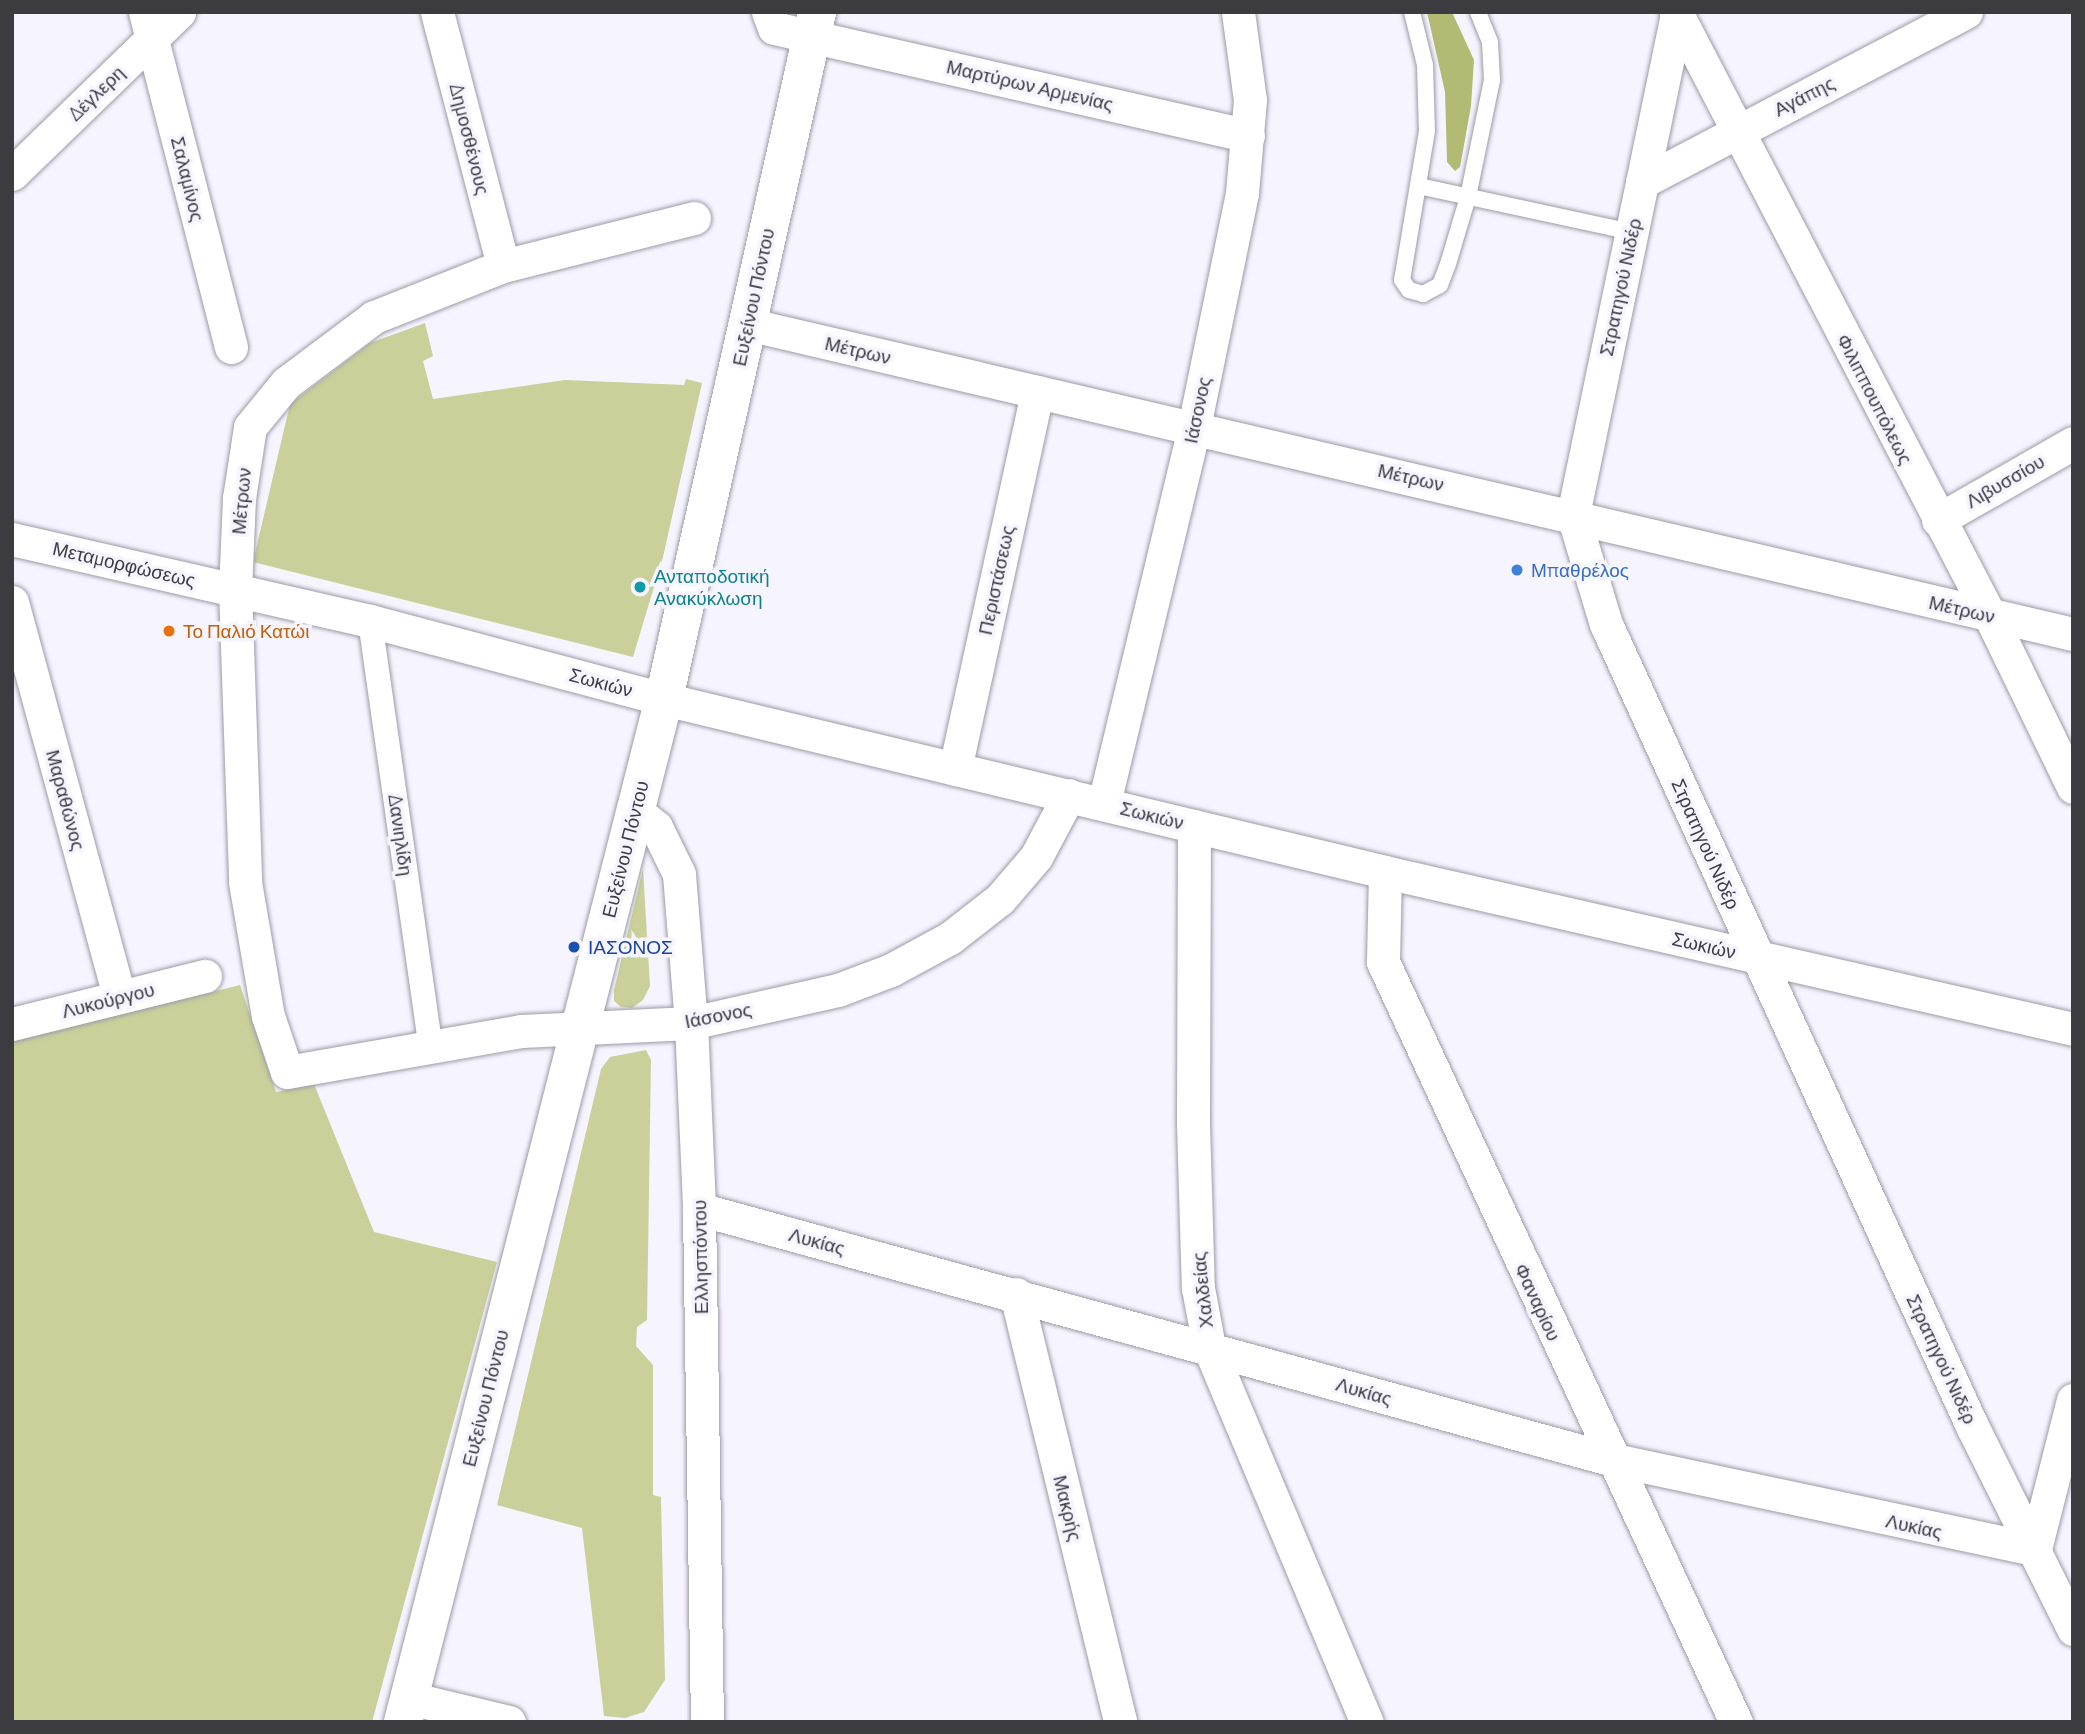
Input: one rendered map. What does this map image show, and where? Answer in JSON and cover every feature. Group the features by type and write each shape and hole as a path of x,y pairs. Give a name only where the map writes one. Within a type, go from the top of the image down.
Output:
{"street":[{"name":"Δέγλερη","path":"12,174 149,26 179,12"},
{"name":"Δημοσθένους","path":"438,12 503,266"},
{"name":"Μαρτύρων Αρμενίας","path":"768,12 774,28 815,24 1248,135"},
{"name":"Ιάσονος","path":"1104,803 1194,427 1242,193 1248,135 1247,53 1238,12"},
{"name":"Αγάπης","path":"1643,182 1736,130 1966,12"},
{"name":"Φιλιππουπόλεως","path":"1677,13 1990,616 2073,787"},
{"name":"Στρατηγού Νιδέρ","path":"1677,13 1573,515 1606,624 1972,1426 2073,1629"},
{"name":"Ευξείνου Πόντου","path":"406,1710 664,699 815,24"},
{"name":"Σαλαμίνος","path":"149,26 231,347"},
{"name":"Μέτρων","path":"287,1072 268,1016 245,882 235,589 239,498 250,427 286,383 374,317 503,266 694,218"},
{"name":"Μέτρων","path":"747,324 1573,515 2073,635"},
{"name":"Περιστάσεως","path":"955,769 1037,392"},
{"name":"Λιβυσσίου","path":"1938,520 2073,443"},
{"name":"Μεταμορφώσεως","path":"12,539 235,589"},
{"name":"Σωκιών","path":"235,589 370,621 664,699 1385,872 2073,1029"},
{"name":"Μαραθώνος","path":"12,602 119,998"},
{"name":"Δανιηλίδη","path":"370,621 430,1048"},
{"name":"Ιάσονος","path":"287,1072 522,1031 691,1023 838,990 891,970 950,938 1000,899 1036,857 1069,795"},
{"name":"Ελλησπόντου","path":"635,810 656,827 679,874 691,1023 699,1209 706,1722"},
{"name":"Χαλδείας","path":"1194,826 1193,1124 1198,1289 1209,1348 1367,1722"},
{"name":"Φαναρίου","path":"1385,872 1383,962 1610,1459 1735,1722"},
{"name":"Λυκούργου","path":"12,1024 205,976"},
{"name":"Λυκίας","path":"699,1209 1610,1459 2035,1549"},
{"name":"Μακρής","path":"1016,1294 1120,1722"},
{"path":"2035,1549 2073,1400"},
{"path":"406,1710 509,1722"}],"lane":[{"path":"1412,12 1427,93 1419,186 1402,279 1409,290 1423,294 1440,285 1468,197 1493,62 1478,12"},
{"path":"1419,186 1632,232"}],"green space":[{"path":"1427,12 1452,12 1474,60 1471,106 1460,167 1455,171 1447,162 1445,92"},
{"path":"425,323 433,356 423,361 433,399 565,380 684,385 686,379 702,383 663,557 633,657 253,562 290,404 370,343"},
{"path":"643,869 650,986 643,1000 632,1008 621,1007 614,1001 614,990"},
{"path":"240,985 276,1092 314,1084 374,1232 497,1262 372,1722 12,1722 12,1041"},
{"path":"646,1050 651,1060 647,1320 637,1327 636,1346 653,1365 653,1495 661,1497 665,1680 644,1712 625,1718 604,1716 582,1528 497,1505 601,1069 610,1057"}],"place":[{"name":"Μπαθρέλος","path":"1517,570"},
{"name":"Ανταποδοτική Ανακύκλωση","path":"640,587"},
{"name":"Το Παλιό Κατώι","path":"169,631"},
{"name":"ΙΑΣΟΝΟΣ","path":"574,947"}]}
